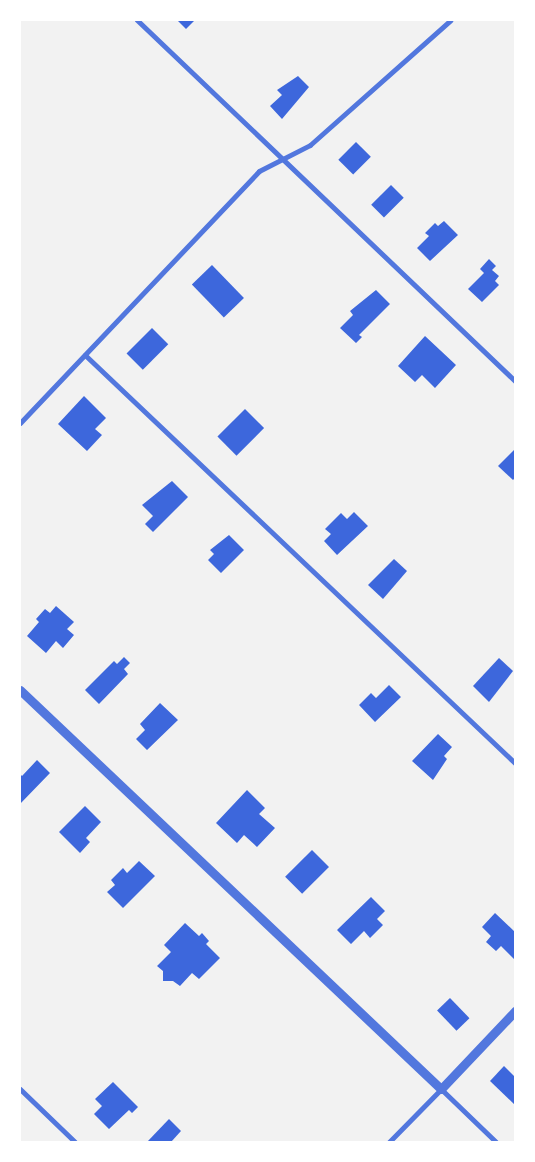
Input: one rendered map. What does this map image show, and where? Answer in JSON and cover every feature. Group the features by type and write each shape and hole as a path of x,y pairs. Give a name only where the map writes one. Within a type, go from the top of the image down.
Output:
{"street":[{"path":"137,20 515,381"},
{"path":"20,423 259,172 310,144 451,20"},
{"path":"85,355 515,763"},
{"path":"20,690 496,1142"},
{"path":"389,1142 515,1011"},
{"path":"20,1089 75,1142"}],"building":[{"path":"177,20 195,20 186,29"},
{"path":"298,76 309,87 282,119 270,106 282,95 277,90"},
{"path":"356,142 371,157 353,175 338,160"},
{"path":"391,185 404,198 384,218 371,205"},
{"path":"444,221 458,235 430,261 417,248 429,236 425,233 435,223 438,226"},
{"path":"489,259 496,266 492,270 499,276 495,281 499,285 482,302 468,289 484,273 480,269"},
{"path":"212,265 244,298 224,318 192,284"},
{"path":"376,290 390,304 359,335 362,337 356,343 340,328 353,315 350,311"},
{"path":"152,328 168,344 143,370 127,353"},
{"path":"425,336 456,365 435,388 422,375 415,382 398,366"},
{"path":"84,396 106,418 95,429 102,435 87,451 58,424"},
{"path":"245,409 264,428 237,456 217,437"},
{"path":"515,449 515,478 513,480 498,466"},
{"path":"172,481 188,497 153,532 145,524 153,516 142,505"},
{"path":"354,512 368,526 337,555 324,541 331,534 325,529 341,513 347,519"},
{"path":"229,535 244,550 221,573 208,560 214,554 210,550"},
{"path":"394,559 407,571 383,599 368,585"},
{"path":"56,606 74,622 67,629 74,635 63,648 56,641 46,653 27,636 39,622 36,619 45,609 50,613"},
{"path":"124,657 130,663 124,669 128,674 99,704 85,690 114,661 117,664"},
{"path":"499,658 513,671 489,702 473,686"},
{"path":"389,685 401,697 375,722 359,705 371,693 376,698"},
{"path":"160,703 178,720 147,750 136,739 145,730 140,724"},
{"path":"438,734 452,747 444,756 447,759 433,780 412,761"},
{"path":"37,760 50,773 20,804 20,774 22,776"},
{"path":"247,790 265,808 259,814 275,828 257,847 244,835 237,843 216,823"},
{"path":"85,806 101,822 86,838 90,842 80,853 59,832"},
{"path":"312,850 329,867 302,894 285,877"},
{"path":"139,861 155,876 123,908 107,892 115,885 111,880 123,868 127,873"},
{"path":"371,897 385,911 377,919 383,925 370,938 364,931 351,944 337,930"},
{"path":"495,913 515,932 515,960 501,946 496,951 486,942 491,936 482,927"},
{"path":"185,923 199,936 202,933 209,941 206,944 220,958 199,979 192,973 180,986 173,981 163,981 163,971 157,966 171,952 164,945"},
{"path":"450,998 469,1018 457,1031 437,1011"},
{"path":"504,1066 515,1077 515,1105 490,1081"},
{"path":"113,1082 138,1107 132,1113 129,1110 109,1129 94,1114 102,1106 95,1099"},
{"path":"169,1119 181,1131 171,1142 147,1142"}]}
